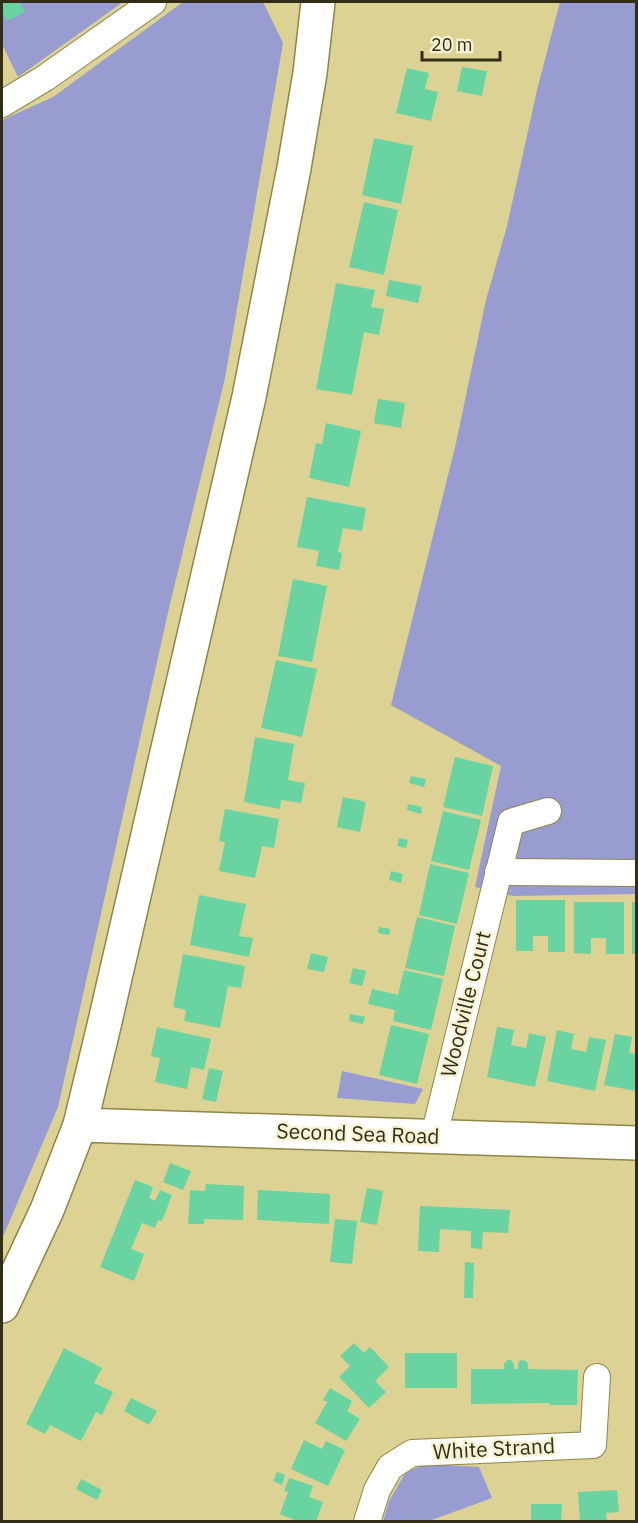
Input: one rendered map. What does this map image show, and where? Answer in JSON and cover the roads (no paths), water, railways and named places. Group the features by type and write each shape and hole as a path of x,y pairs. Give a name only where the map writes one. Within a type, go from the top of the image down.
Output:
{"main road":[{"path":"2,1306 47,1210 80,1125 106,1020 249,397 294,168 310,73 318,2"},
{"name":"Second Sea Road","path":"80,1125 636,1143"}],"street":[{"path":"2,104 45,78 153,2"},
{"name":"Woodville Court","path":"434,1136 511,822 548,811"},
{"path":"498,872 636,873"},
{"name":"White Strand","path":"367,1521 376,1490 390,1467 412,1453 594,1445 597,1377"}]}
